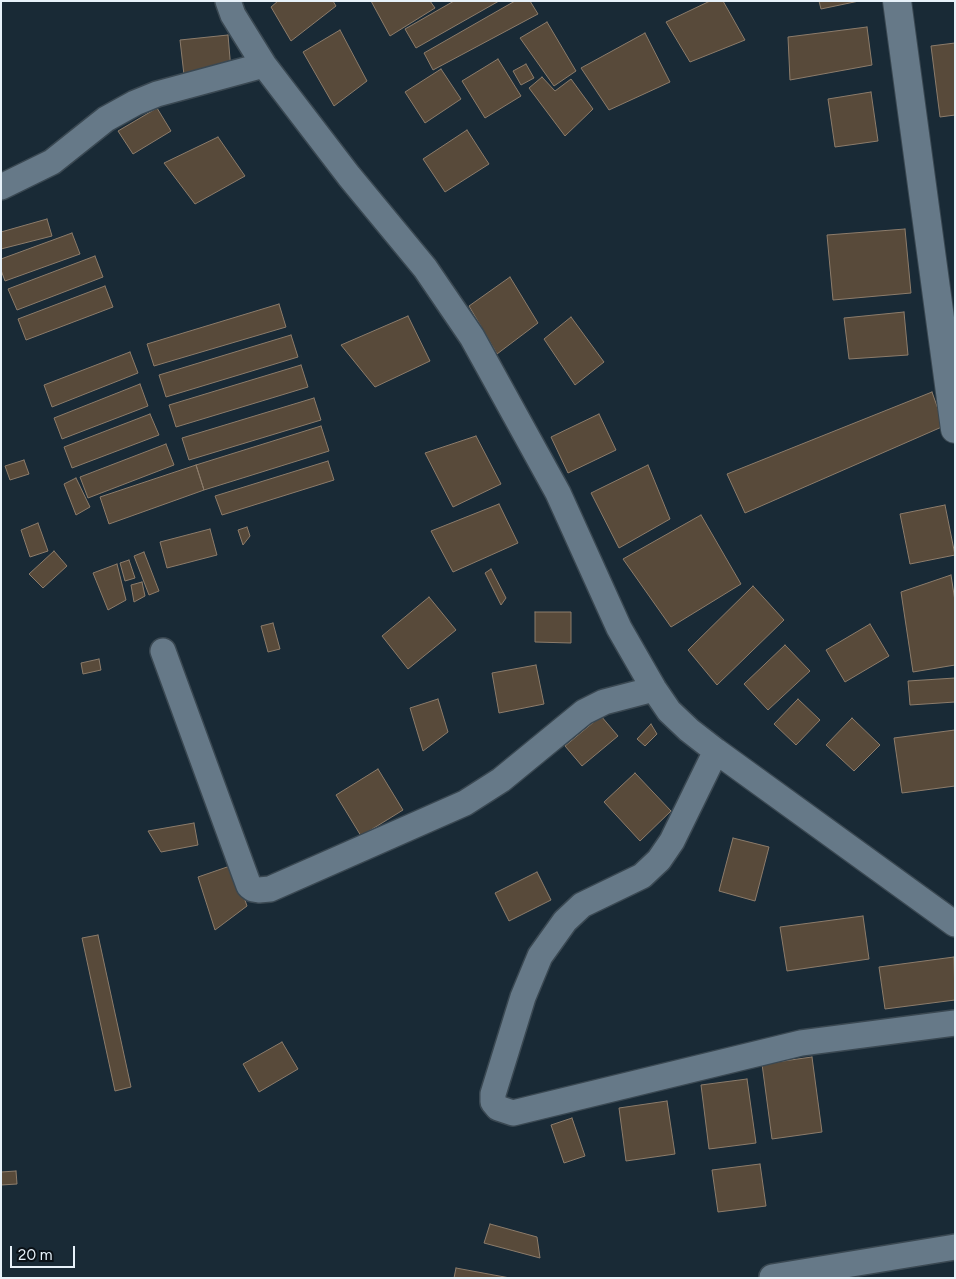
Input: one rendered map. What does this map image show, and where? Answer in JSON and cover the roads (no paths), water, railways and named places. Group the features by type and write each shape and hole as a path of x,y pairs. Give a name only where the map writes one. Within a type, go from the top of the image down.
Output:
{"main road":[{"path":"897,1 955,429"}],"street":[{"path":"228,1 233,15 264,65 350,176 425,268 472,337 558,493 619,628 654,689 670,711 689,730 716,751 955,924"},
{"path":"1,187 52,162 106,119 135,103 157,94 264,65"},
{"path":"163,651 249,886 259,890 270,889 465,803 501,780 584,712 604,702 654,689"},
{"path":"716,751 672,841 659,860 642,876 582,905 565,921 540,956 523,998 493,1094 493,1102 498,1108 513,1113 801,1043 955,1023"},
{"path":"772,1277 955,1246"}]}
